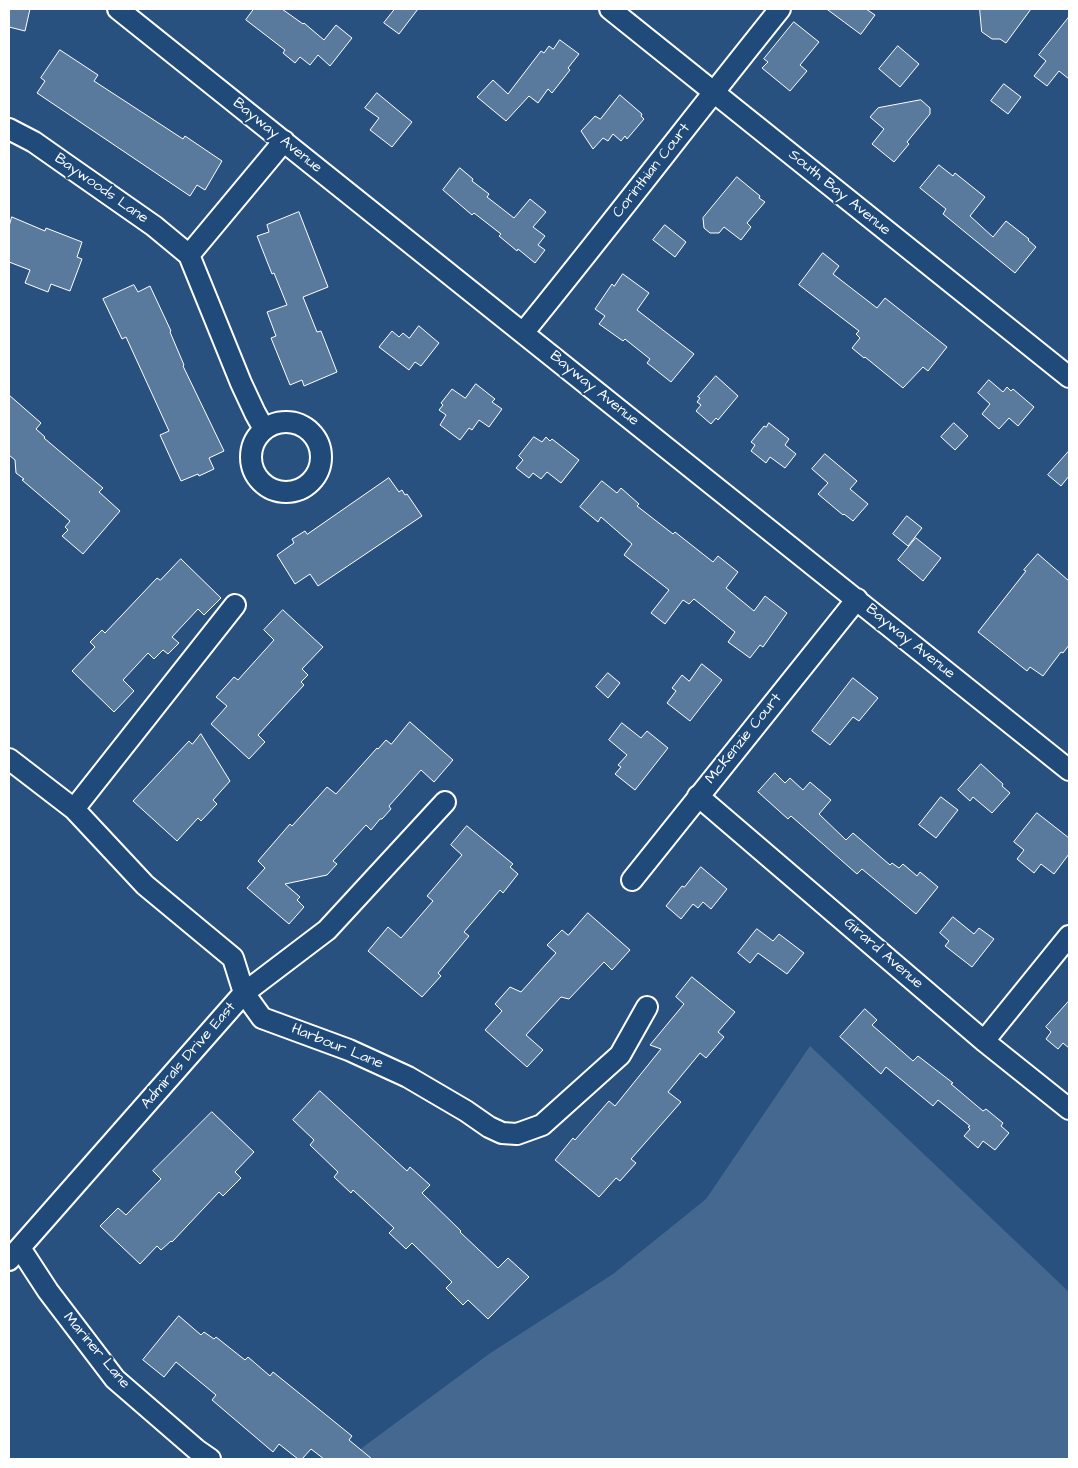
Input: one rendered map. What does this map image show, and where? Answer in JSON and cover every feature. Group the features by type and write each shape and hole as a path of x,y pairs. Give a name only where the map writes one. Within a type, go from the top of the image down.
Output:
{"street":[{"name":"Bayway Avenue","path":"118,9 1069,770"},
{"name":"South Bay Avenue","path":"610,9 1069,377"},
{"name":"Corinthian Court","path":"523,334 780,9"},
{"name":"Baywoods Lane","path":"9,129 34,142 154,226 189,255 241,383 264,429"},
{"path":"189,255 284,141"},
{"name":"McKenzie Court","path":"632,880 857,599"},
{"path":"74,809 235,605"},
{"name":"Admirals Drive East","path":"9,759 74,809 146,885 233,958 244,993 14,1254"},
{"name":"Girard Avenue","path":"698,796 984,1040 1069,1109"},
{"path":"244,993 327,930 445,802"},
{"path":"984,1040 1069,936"},
{"name":"Harbour Lane","path":"244,993 262,1018 349,1050 408,1077 466,1111 488,1127 502,1132 517,1134 542,1125 620,1054 647,1007"},
{"name":"Mariner Lane","path":"14,1254 48,1291 115,1379 196,1450 210,1459"}],"shaded area":[{"path":"810,1046 1069,1292 1069,1459 347,1459 489,1354 613,1274 706,1199"}],"building":[{"path":"9,9 30,9 25,31 9,27"},
{"path":"254,9 282,9 304,23 324,40 336,25 352,38 330,66 318,55 310,65 300,57 295,63 283,53 285,50 246,20"},
{"path":"395,9 418,9 399,34 384,23"},
{"path":"827,9 866,9 875,15 861,34"},
{"path":"980,9 1031,9 1006,43 1000,39 992,39 982,32"},
{"path":"1069,17 1069,79 1059,71 1047,86 1034,76 1046,61 1039,55"},
{"path":"794,22 819,42 800,65 807,71 790,91 762,68 768,62 764,59"},
{"path":"560,40 579,54 568,68 570,70 552,93 548,89 538,103 529,96 506,121 477,97 493,80 508,94 541,51 544,53 549,46 553,49"},
{"path":"898,46 919,64 900,87 879,69"},
{"path":"60,50 98,75 94,81 183,139 185,136 222,161 205,190 197,185 190,196 37,93 45,81 41,78"},
{"path":"1004,84 1021,97 1008,114 991,101"},
{"path":"377,93 412,122 392,147 370,130 379,118 365,108"},
{"path":"620,95 642,114 641,116 644,119 627,139 625,136 621,141 613,134 608,141 603,138 593,149 581,131 595,116 600,119"},
{"path":"921,100 930,108 930,114 907,142 909,144 894,162 872,144 884,129 870,117 878,108"},
{"path":"939,165 953,176 955,173 985,197 970,216 993,237 1006,221 1036,247 1015,273 943,214 946,209 920,188"},
{"path":"460,168 473,179 472,181 489,194 487,197 514,218 530,199 546,212 533,227 545,236 538,245 545,250 535,263 518,249 517,251 499,236 501,234 474,213 472,215 443,190"},
{"path":"737,177 765,202 747,223 751,227 741,240 724,227 719,233 710,233 704,228 703,218"},
{"path":"299,212 328,287 303,297 317,332 321,331 337,372 304,386 302,380 290,385 271,338 276,336 267,312 287,305 257,236 269,232 267,225"},
{"path":"12,217 45,231 46,228 82,242 77,257 82,259 70,291 51,284 48,292 25,283 30,270 9,262 9,227"},
{"path":"665,225 686,242 675,257 653,240"},
{"path":"823,253 839,266 833,274 877,308 885,298 947,347 928,371 923,367 903,388 852,348 860,338 856,334 859,331 799,285"},
{"path":"623,274 649,293 637,310 694,354 671,382 647,363 650,359 625,339 623,341 599,324 605,316 595,309 612,284 614,286"},
{"path":"134,285 138,292 150,286 171,331 183,366 224,451 209,458 214,469 199,476 198,474 181,481 160,435 169,431 126,337 122,339 103,299"},
{"path":"419,326 439,343 421,366 415,362 409,370 379,347 392,331 399,337 403,333 409,338"},
{"path":"716,376 738,396 718,420 716,418 711,424 696,411 701,405 697,402 700,398 698,397"},
{"path":"989,380 1003,392 1007,387 1011,391 1013,389 1034,407 1018,426 1009,418 999,429 982,414 990,404 978,393"},
{"path":"476,384 495,399 492,402 502,409 489,427 479,420 472,430 469,428 460,440 440,425 446,415 439,410 443,405 441,403 452,389 465,398"},
{"path":"9,395 41,423 36,429 44,438 103,488 99,492 120,511 83,554 62,536 68,530 65,527 70,521 16,473 15,460 9,455"},
{"path":"769,423 789,439 785,445 796,454 785,468 770,457 766,463 751,451 755,445 751,442 764,426 766,427"},
{"path":"954,423 968,436 955,450 941,437"},
{"path":"534,437 542,442 546,437 550,441 552,439 579,460 561,483 547,472 541,479 533,473 529,478 516,468 523,460 519,456"},
{"path":"1069,451 1069,476 1061,486 1048,475"},
{"path":"825,454 857,481 850,489 868,504 853,521 818,494 828,483 812,469"},
{"path":"389,478 399,492 402,490 405,495 407,494 422,516 318,586 310,574 295,584 277,555 294,543 292,539 305,531 307,534"},
{"path":"602,481 617,493 621,488 639,504 637,506 673,534 675,532 713,562 718,556 738,572 726,588 754,611 765,596 787,613 763,647 760,645 750,658 728,642 735,632 694,599 689,604 683,600 665,624 651,613 669,590 624,555 632,544 601,517 598,522 580,507"},
{"path":"907,516 922,528 908,546 893,534"},
{"path":"916,538 941,558 923,581 898,560"},
{"path":"1038,554 1069,581 1069,645 1063,653 1061,652 1043,676 1030,667 1027,671 978,632"},
{"path":"181,559 221,598 204,615 198,609 172,637 179,643 168,654 163,650 154,659 148,653 123,680 134,691 114,712 72,671 95,647 90,642 102,630 105,633 157,578 160,580"},
{"path":"283,610 323,647 302,669 308,675 301,682 304,685 258,735 265,742 249,759 211,724 227,706 216,697 234,677 238,680 274,640 264,630"},
{"path":"702,664 722,680 690,721 667,703 676,691 672,688 682,675 689,681"},
{"path":"608,673 620,683 608,698 596,687"},
{"path":"853,678 878,698 859,721 853,717 830,745 812,731"},
{"path":"410,722 453,760 434,782 421,770 389,806 391,809 382,819 371,830 366,825 333,861 337,864 327,875 285,884 300,897 297,900 304,907 289,924 247,888 265,868 258,861 290,824 292,826 327,787 336,794 377,748 386,740 391,744"},
{"path":"622,723 641,738 647,731 668,748 635,790 615,774 621,767 618,765 627,755 609,740"},
{"path":"201,734 230,781 213,800 217,804 201,821 198,818 177,841 133,801 189,741 192,744"},
{"path":"981,764 1010,793 992,813 973,797 970,801 958,790"},
{"path":"775,773 785,783 790,778 803,790 810,782 831,800 819,814 846,840 853,833 890,865 892,863 899,868 903,864 917,876 920,872 938,887 916,914 862,869 857,874 791,816 788,819 758,792"},
{"path":"941,797 958,810 936,838 919,825"},
{"path":"1037,813 1069,838 1069,854 1054,874 1041,864 1034,873 1017,859 1024,850 1014,842"},
{"path":"467,826 513,864 510,867 518,874 503,893 500,890 464,932 469,936 438,973 441,976 422,997 368,951 388,927 401,938 433,901 427,896 462,855 451,845"},
{"path":"701,867 727,889 711,909 703,902 698,908 693,904 681,919 666,906"},
{"path":"588,913 630,950 612,970 604,962 569,999 561,997 526,1035 543,1050 527,1067 485,1030 502,1011 495,1004 510,987 521,992 556,953 547,945 562,930 568,935"},
{"path":"953,917 974,934 979,928 994,939 972,967 945,946 949,941 940,933"},
{"path":"757,929 773,941 779,934 804,953 787,974 758,953 750,963 738,953"},
{"path":"692,977 735,1012 718,1032 724,1037 706,1058 700,1053 668,1092 681,1102 631,1159 636,1163 620,1181 616,1178 599,1197 555,1160 573,1138 575,1140 609,1101 615,1106 661,1049 650,1045 684,1004 676,997"},
{"path":"1069,1001 1069,1048 1063,1043 1058,1049 1046,1039 1051,1032 1046,1027"},
{"path":"865,1009 877,1020 872,1025 913,1061 918,1056 953,1083 951,1084 983,1111 986,1109 1003,1123 1001,1126 1009,1133 995,1150 983,1141 978,1148 964,1136 970,1129 968,1127 970,1126 938,1100 933,1106 886,1067 881,1074 840,1037"},
{"path":"320,1091 407,1171 410,1167 430,1185 422,1193 498,1268 508,1258 529,1277 488,1319 468,1300 463,1305 446,1288 452,1282 412,1243 406,1249 389,1233 394,1228 353,1190 351,1193 334,1177 338,1172 310,1145 314,1140 293,1120"},
{"path":"212,1112 254,1152 235,1172 241,1178 223,1196 219,1192 172,1242 161,1250 157,1246 140,1264 100,1226 118,1208 126,1215 161,1179 153,1171"},
{"path":"179,1316 201,1335 204,1332 214,1339 216,1337 245,1360 248,1357 270,1376 273,1372 352,1436 349,1440 372,1459 324,1459 311,1449 302,1459 298,1459 279,1444 273,1452 212,1400 216,1395 176,1362 164,1377 143,1360"}]}
